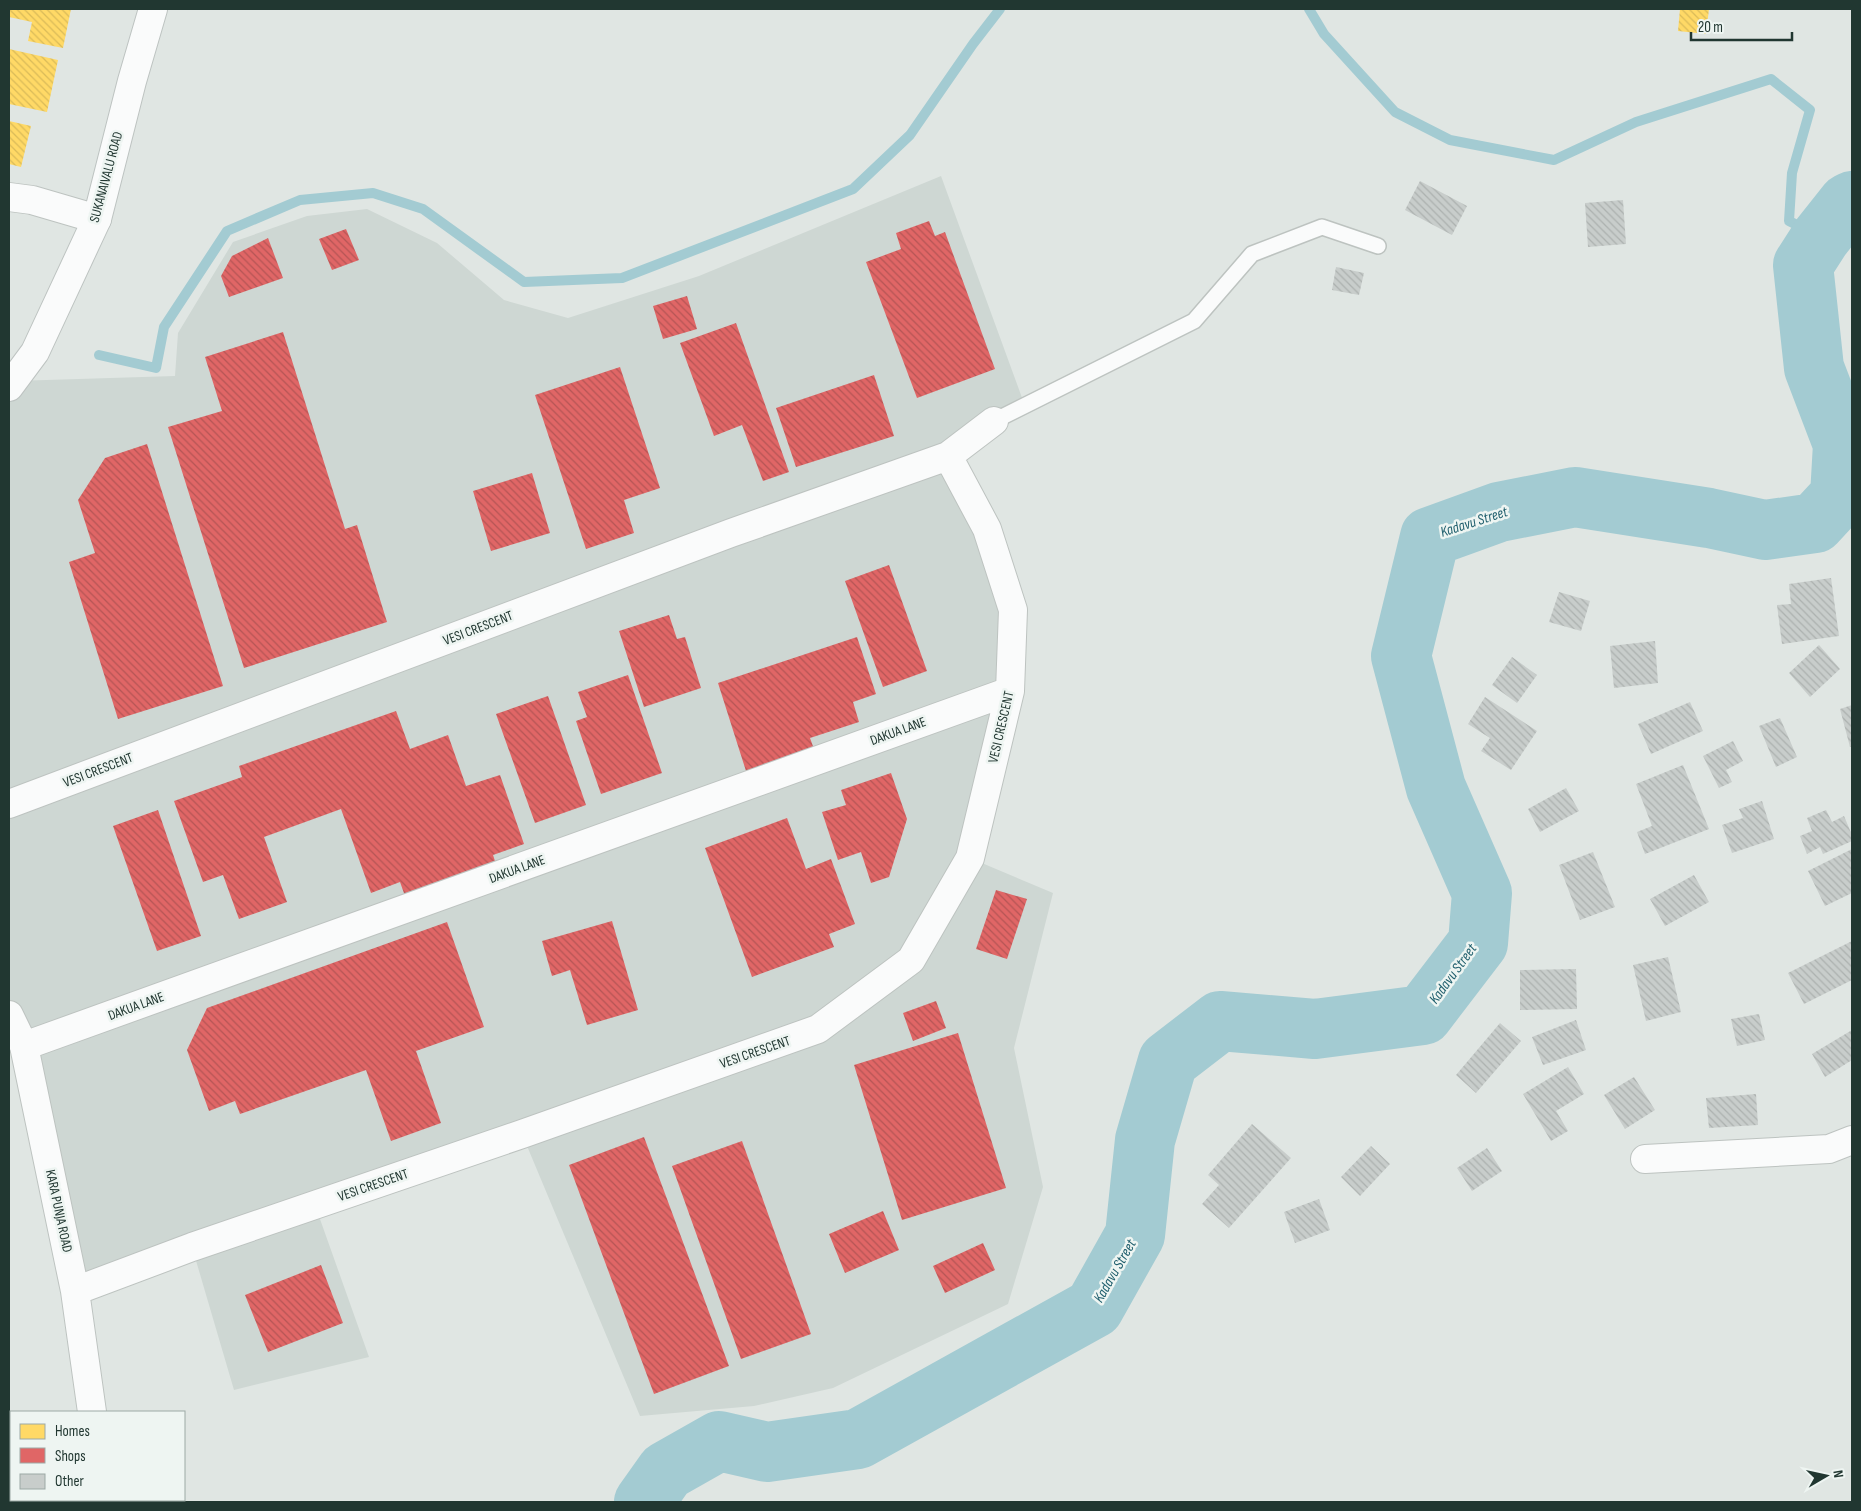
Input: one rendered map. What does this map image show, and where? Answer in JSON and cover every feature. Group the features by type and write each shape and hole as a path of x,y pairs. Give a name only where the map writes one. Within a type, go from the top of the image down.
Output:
{"street":[{"name":"SUKANAIVALU ROAD","path":"9,388 36,352 97,219 132,81 153,9"},
{"path":"9,197 32,200 97,219"},
{"name":"VESI CRESCENT","path":"9,804 722,537 948,456 994,421"},
{"name":"VESI CRESCENT","path":"75,1291 192,1247 522,1134 818,1029 911,960 970,858 1010,691 1012,610 987,529 948,456"},
{"name":"DAKUA LANE","path":"24,1046 1010,691"},
{"name":"KARA PUNJA ROAD","path":"9,1015 24,1046 75,1291 92,1411"},
{"path":"1645,1159 1830,1149 1852,1140"}],"lane":[{"path":"994,421 1194,321 1252,254 1322,227 1378,246"}],"shaded area":[{"path":"941,176 1025,406 948,456 1013,610 970,858 1053,893 1014,1048 1043,1187 1008,1304 833,1388 754,1406 640,1416 522,1134 315,1205 369,1357 234,1390 192,1247 75,1291 9,1015 9,387 14,381 175,376 178,333 233,242 307,216 367,209 437,243 504,300 568,318 699,276"}],"building: Homes":[{"path":"9,9 71,9 63,48 28,41 32,22 9,17"},
{"path":"1680,9 1709,9 1706,34 1678,31"},
{"path":"9,49 58,60 47,112 9,104"},
{"path":"9,121 31,126 21,167 9,164"},
{"path":"9,1420 10,1420 10,1471"}],"building: Shops":[{"path":"929,221 935,236 945,232 995,369 917,398 866,262 901,249 896,233"},
{"path":"346,229 359,260 332,270 319,239"},
{"path":"268,238 283,278 229,297 221,276 232,256"},
{"path":"687,296 697,329 663,339 653,306"},
{"path":"736,323 789,472 763,481 742,425 714,436 680,343"},
{"path":"283,332 345,529 357,525 387,622 244,668 168,427 222,411 205,357"},
{"path":"620,367 660,488 624,500 634,533 586,549 535,395"},
{"path":"874,375 894,436 796,467 776,408"},
{"path":"147,444 223,686 118,719 69,562 95,553 78,500 105,458"},
{"path":"532,473 550,533 491,551 473,491"},
{"path":"889,565 927,671 883,687 845,581"},
{"path":"669,615 677,639 685,637 701,688 644,707 619,631"},
{"path":"857,637 876,694 853,702 859,722 810,738 814,749 746,771 718,683"},
{"path":"628,675 662,773 601,794 576,721 587,717 578,692"},
{"path":"548,696 586,805 535,823 496,714"},
{"path":"396,711 410,749 448,735 466,786 500,775 524,844 493,855 496,864 405,896 400,882 371,893 341,809 264,837 287,902 239,919 223,875 203,882 174,801 242,777 239,766"},
{"path":"891,773 907,819 889,877 871,883 861,852 838,860 822,812 846,805 841,790"},
{"path":"158,810 201,936 157,951 113,826"},
{"path":"787,818 806,869 831,859 855,924 829,934 834,947 752,977 705,848"},
{"path":"996,890 1027,899 1007,959 976,949"},
{"path":"612,921 638,1010 587,1025 570,970 552,976 542,941"},
{"path":"447,922 484,1027 416,1051 441,1123 391,1141 366,1070 240,1114 235,1101 209,1111 187,1050 207,1008"},
{"path":"936,1001 946,1028 913,1041 903,1013"},
{"path":"958,1033 1006,1188 902,1220 854,1065"},
{"path":"644,1137 729,1366 654,1394 569,1165"},
{"path":"742,1141 811,1334 741,1359 672,1166"},
{"path":"883,1211 899,1250 845,1273 829,1234"},
{"path":"983,1243 995,1270 945,1293 933,1266"},
{"path":"321,1265 343,1323 268,1352 245,1295"}],"building: Other":[{"path":"1420,181 1467,206 1452,235 1405,210"},
{"path":"1623,200 1626,244 1588,247 1585,203"},
{"path":"1336,267 1364,273 1359,295 1332,290"},
{"path":"1831,578 1839,636 1782,644 1777,605 1791,604 1789,584"},
{"path":"1559,592 1590,601 1581,631 1549,622"},
{"path":"1655,641 1658,683 1614,688 1610,646"},
{"path":"1819,645 1840,669 1810,697 1789,673"},
{"path":"1512,657 1537,675 1517,703 1492,685"},
{"path":"1485,697 1537,731 1511,770 1481,751 1490,738 1468,724"},
{"path":"1690,702 1703,731 1651,754 1638,724"},
{"path":"1852,705 1852,747 1850,747 1840,709"},
{"path":"1780,718 1797,757 1776,767 1759,726"},
{"path":"1733,741 1743,761 1726,770 1732,782 1719,788 1703,756"},
{"path":"1683,765 1709,829 1645,854 1637,832 1652,826 1636,784"},
{"path":"1566,788 1579,811 1540,832 1528,809"},
{"path":"1762,801 1774,839 1732,853 1722,825 1743,818 1739,809"},
{"path":"1826,810 1832,822 1844,816 1852,835 1852,841 1823,854 1820,847 1807,854 1800,836 1812,831 1807,818"},
{"path":"1852,849 1852,893 1825,906 1808,871"},
{"path":"1593,852 1615,907 1580,920 1559,865"},
{"path":"1694,875 1709,902 1665,926 1650,899"},
{"path":"1852,941 1852,980 1804,1004 1788,973"},
{"path":"1668,957 1681,1012 1646,1021 1633,965"},
{"path":"1576,969 1577,1009 1520,1010 1520,970"},
{"path":"1759,1014 1765,1040 1737,1046 1731,1019"},
{"path":"1576,1020 1586,1050 1543,1065 1532,1037"},
{"path":"1500,1023 1521,1041 1476,1093 1456,1075"},
{"path":"1852,1030 1852,1060 1825,1077 1812,1054"},
{"path":"1568,1067 1584,1094 1556,1111 1568,1131 1551,1141 1523,1094"},
{"path":"1634,1077 1655,1110 1625,1129 1604,1095"},
{"path":"1756,1094 1758,1125 1709,1128 1706,1098"},
{"path":"1252,1124 1291,1158 1229,1228 1202,1204 1219,1185 1208,1175"},
{"path":"1371,1146 1390,1164 1360,1196 1341,1177"},
{"path":"1487,1148 1502,1171 1472,1191 1457,1168"},
{"path":"1319,1199 1330,1230 1295,1243 1284,1212"}],"waterway":[{"path":"99,355 156,368 164,327 227,231 300,200 373,193 423,209 524,282 622,278 853,189 910,135 973,44 1000,9"},
{"path":"1309,9 1324,34 1395,112 1450,140 1554,160 1636,122 1771,79 1810,110 1792,173 1789,221 1821,237"},
{"name":"Kadavu Street","path":"644,1502 666,1471 719,1441 767,1452 858,1439 1094,1308 1135,1235 1145,1140 1168,1061 1220,1021 1315,1029 1423,1015 1478,943 1482,893 1436,788 1401,656 1430,537 1499,512 1575,497 1709,518 1765,530 1815,523 1840,496 1843,444 1814,368 1803,265 1821,237 1848,203 1852,201"}]}
